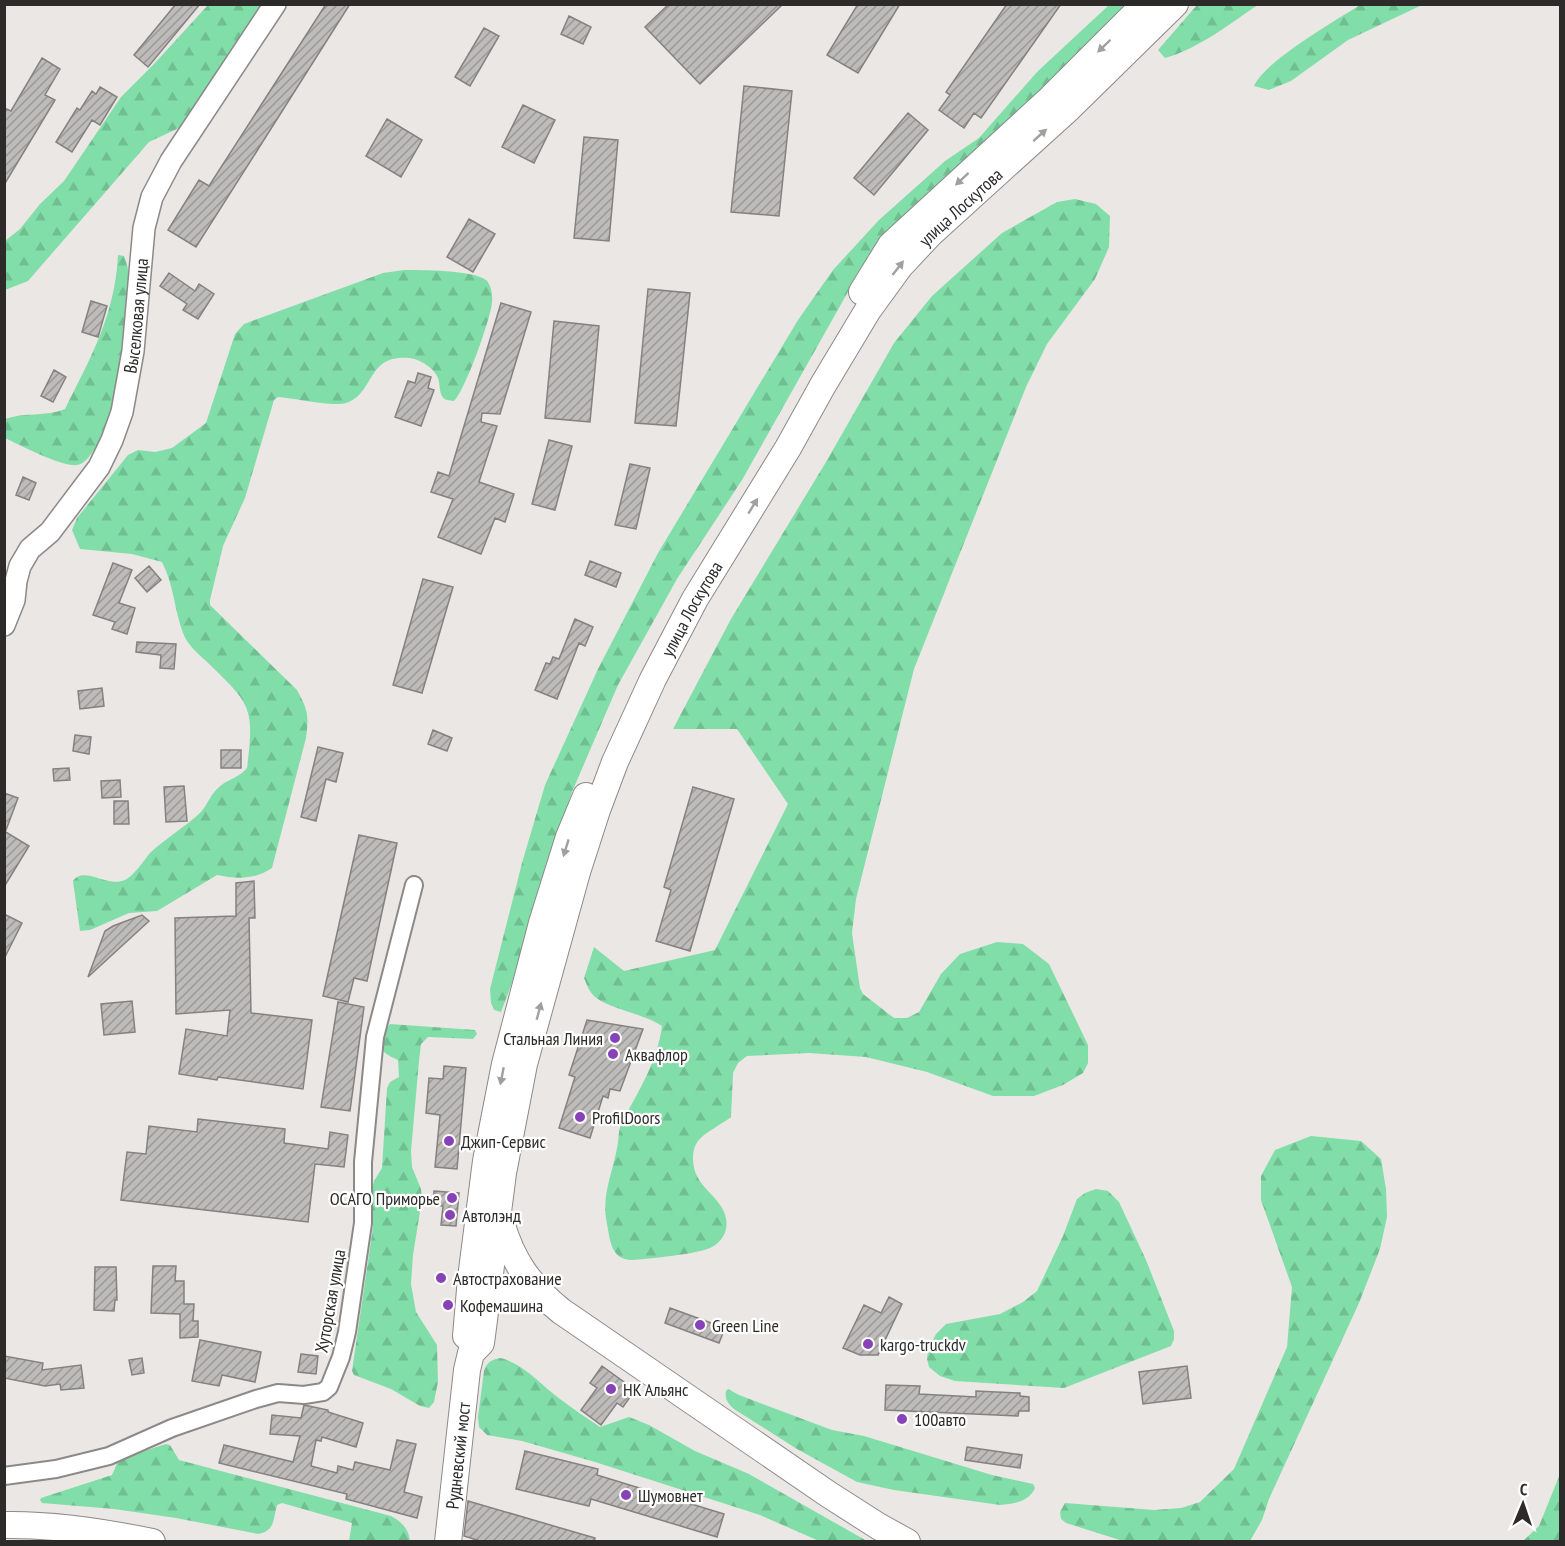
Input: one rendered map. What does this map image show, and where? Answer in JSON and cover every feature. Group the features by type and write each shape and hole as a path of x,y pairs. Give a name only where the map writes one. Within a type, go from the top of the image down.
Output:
{"main road":[{"name":"улица Лоскутова","path":"480,1287 486,1161 505,1064 543,923 573,827 619,712 663,623 891,245 1051,98 1145,4"},
{"name":"улица Лоскутова","path":"474,1352 466,1341 498,1213 505,1157 524,1064 584,851 615,762 653,679 695,599 788,448 868,310 900,266 931,233 1069,108 1175,4"},
{"path":"498,1213 512,1253 528,1280 548,1301 828,1494 907,1542"},
{"path":"480,1287 548,1301"},
{"path":"474,1352 495,1318 506,1310 522,1304 548,1301"},
{"name":"Рудневский мост","path":"448,1542 474,1352"},
{"path":"4,1525 115,1534 152,1542"}],"street":[{"name":"Выселковая улица","path":"4,625 14,600 20,566 30,549 50,532 99,467 122,412 133,351 144,228 152,196 171,161 275,4"},
{"name":"Хуторская улица","path":"4,1476 56,1469 109,1456 172,1428 256,1399 278,1394 304,1395 323,1392 329,1387 341,1357 347,1332 363,1223 363,1162 375,1037 414,885"}],"green space":[{"path":"208,5 261,5 181,127 149,142 28,281 5,290 5,241 20,229 40,204 64,181 121,97"},
{"path":"1109,5 1128,5 1096,41 935,194 900,219 862,267 742,480 677,579 618,685 572,792 521,959 501,1012 494,1010 490,989 522,863 545,785 598,669 658,553 798,320 833,270 879,220 945,161 979,138 1037,72"},
{"path":"1197,5 1258,5 1202,42 1165,58 1158,50"},
{"path":"1360,5 1422,5 1348,40 1291,81 1269,90 1254,86 1272,65 1286,54"},
{"path":"1075,199 1096,204 1110,216 1109,247 1095,279 1047,344 1026,387 914,669 856,899 852,933 860,988 863,994 894,1018 907,1018 919,1012 941,974 960,954 997,942 1023,944 1049,964 1088,1045 1088,1063 1083,1073 1063,1085 1034,1096 993,1096 927,1072 866,1057 809,1053 747,1056 738,1063 733,1073 731,1117 701,1138 693,1154 697,1176 719,1203 726,1217 723,1237 712,1247 697,1252 649,1259 632,1260 620,1257 611,1242 606,1214 606,1195 619,1131 652,1064 662,1026 607,1004 592,993 584,978 594,947 624,971 715,950 788,804 737,729 673,729 731,619 826,462 894,343 932,296 1002,233 1057,202"},
{"path":"118,255 124,256 131,298 127,342 117,390 103,431 86,460 77,465 61,463 5,438 5,419 65,409 107,316 116,277"},
{"path":"404,270 470,274 486,280 489,284 492,299 491,310 471,370 459,395 454,401 444,399 440,392 438,378 430,368 413,359 395,358 378,368 362,392 346,403 323,403 278,397 274,400 245,498 223,546 210,600 210,605 297,690 307,713 306,738 272,868 259,875 245,877 217,875 157,911 129,913 90,930 80,931 73,881 83,875 118,882 132,875 162,842 201,812 220,786 247,768 250,731 246,707 240,697 185,637 162,562 132,554 80,549 72,530 77,518 128,455 138,450 155,452 172,448 206,423 235,334 244,324 383,273"},
{"path":"390,1024 475,1030 477,1034 473,1039 428,1037 421,1044 411,1151 412,1167 421,1189 422,1199 411,1284 416,1312 437,1345 438,1382 434,1402 429,1408 420,1406 391,1389 354,1375 352,1371 373,1227 372,1189 382,1168 387,1088 390,1082 399,1077 398,1060 382,1049 384,1033"},
{"path":"1311,1136 1361,1141 1381,1159 1386,1189 1387,1217 1380,1249 1359,1303 1269,1499 1262,1520 1250,1541 1123,1541 1066,1523 1061,1519 1060,1512 1065,1503 1154,1510 1181,1508 1200,1502 1234,1469 1287,1347 1292,1287 1261,1200 1261,1176 1275,1150"},
{"path":"1096,1189 1108,1191 1119,1202 1146,1260 1174,1331 1171,1346 1064,1388 955,1381 940,1376 929,1367 928,1350 936,1334 946,1324 1000,1314 1023,1302 1037,1291 1063,1236 1077,1199"},
{"path":"501,1358 518,1365 600,1427 629,1417 649,1425 695,1451 749,1474 867,1541 819,1541 760,1515 595,1462 522,1441 487,1435 479,1427 478,1417 484,1371 490,1362"},
{"path":"728,1389 832,1430 864,1436 992,1475 1033,1484 1035,1488 1025,1499 1000,1505 894,1490 857,1482 797,1449 737,1411 727,1400 726,1391"},
{"path":"166,1444 170,1445 179,1460 391,1516 404,1526 410,1542 349,1541 352,1523 282,1503 277,1505 274,1520 268,1530 258,1534 176,1518 114,1509 42,1503 40,1500 112,1475 118,1461 122,1458"},
{"path":"1560,1474 1560,1541 1523,1541 1539,1526"}],"building":[{"path":"176,4 200,4 148,67 134,55"},
{"path":"326,4 350,4 196,247 168,230 199,180 209,186"},
{"path":"669,4 783,4 700,84 645,27"},
{"path":"858,4 900,4 858,73 827,55"},
{"path":"1007,4 1061,4 981,118 974,113 964,128 939,110 950,95 946,92"},
{"path":"569,16 591,27 583,44 561,34"},
{"path":"484,28 499,36 470,86 455,77"},
{"path":"42,58 60,69 45,95 55,100 4,185 4,108 11,111"},
{"path":"744,86 792,91 779,216 731,212"},
{"path":"100,87 117,97 100,125 92,120 72,152 56,142 77,108 80,110 92,91 96,94"},
{"path":"523,105 555,120 534,163 502,147"},
{"path":"908,113 928,130 874,195 854,178"},
{"path":"387,119 422,140 401,177 366,156"},
{"path":"584,137 618,140 609,241 574,238"},
{"path":"469,219 495,234 473,272 447,257"},
{"path":"169,273 195,291 199,284 214,294 198,319 183,310 187,304 160,286"},
{"path":"648,289 690,293 676,426 635,423"},
{"path":"91,301 107,306 98,337 82,332"},
{"path":"501,303 531,312 500,414 482,413 481,422 497,426 479,482 514,494 505,522 495,518 481,554 438,537 453,499 431,492 438,472 449,476"},
{"path":"554,321 599,326 590,422 545,418"},
{"path":"54,370 66,377 53,402 41,396"},
{"path":"418,373 431,377 428,388 434,390 421,426 395,417 408,381 415,383"},
{"path":"549,440 572,446 555,510 532,504"},
{"path":"630,464 650,468 636,529 615,525"},
{"path":"23,477 36,483 29,500 16,495"},
{"path":"590,561 621,573 616,587 585,575"},
{"path":"113,563 132,570 119,603 135,608 127,634 112,629 115,622 93,615"},
{"path":"149,566 161,580 147,592 135,578"},
{"path":"423,579 453,587 422,693 393,685"},
{"path":"575,619 593,627 585,646 579,643 557,699 535,690 546,663 550,664 553,657 559,659"},
{"path":"137,642 176,644 174,669 160,668 161,655 136,652"},
{"path":"102,688 104,706 80,709 78,691"},
{"path":"433,730 452,738 447,751 428,744"},
{"path":"75,735 91,737 89,754 73,751"},
{"path":"318,747 343,753 336,782 326,779 316,821 301,817"},
{"path":"221,750 241,750 241,768 221,768"},
{"path":"69,768 70,780 54,781 53,769"},
{"path":"120,780 121,797 102,798 101,781"},
{"path":"184,786 187,821 166,822 164,787"},
{"path":"693,787 734,799 690,951 656,941 671,890 664,887"},
{"path":"4,793 18,798 6,830 4,830"},
{"path":"114,801 128,801 129,824 114,824"},
{"path":"4,831 29,846 4,887"},
{"path":"359,835 397,843 367,981 354,978 348,1002 323,996"},
{"path":"254,881 255,918 249,918 251,1013 312,1020 303,1089 179,1074 186,1029 227,1036 230,1010 176,1014 175,918 236,916 236,883"},
{"path":"4,914 22,923 4,959"},
{"path":"142,915 149,921 88,977 105,931"},
{"path":"132,1001 135,1032 104,1035 101,1004"},
{"path":"338,1002 364,1007 350,1111 321,1107"},
{"path":"587,1020 643,1029 620,1091 610,1089 608,1098 603,1096 590,1138 559,1128 575,1077 569,1075"},
{"name":"Джип-Сервис","path":"444,1066 466,1068 457,1169 435,1167 440,1115 426,1113 429,1078 443,1079"},
{"path":"198,1119 285,1129 284,1143 328,1149 330,1132 348,1135 344,1167 315,1164 308,1222 121,1200 127,1152 146,1154 149,1126 197,1132"},
{"name":"Автолэнд","path":"434,1191 459,1193 456,1226 441,1225 443,1206 433,1205"},
{"path":"153,1266 176,1266 175,1281 184,1281 184,1304 194,1304 193,1321 198,1321 198,1337 180,1338 180,1314 151,1313"},
{"path":"95,1267 116,1267 117,1300 115,1300 114,1311 94,1310"},
{"path":"889,1297 902,1304 878,1355 860,1355 843,1348 864,1305 881,1313"},
{"path":"670,1308 725,1328 719,1343 665,1323"},
{"path":"200,1340 261,1352 255,1382 222,1375 219,1386 192,1381"},
{"path":"301,1354 318,1356 316,1374 298,1372"},
{"path":"4,1356 43,1363 42,1370 81,1365 84,1388 61,1390 60,1384 45,1386 4,1378"},
{"path":"142,1358 144,1373 132,1375 129,1360"},
{"path":"602,1366 635,1390 623,1407 617,1403 601,1425 581,1410 597,1388 590,1383"},
{"path":"1187,1366 1191,1398 1143,1404 1139,1372"},
{"path":"886,1385 920,1386 919,1394 976,1397 976,1391 1020,1393 1020,1396 1029,1397 1029,1411 1019,1411 1018,1416 885,1410"},
{"path":"304,1405 328,1410 328,1412 363,1423 356,1447 322,1437 321,1441 316,1440 311,1466 337,1473 338,1466 353,1470 355,1462 390,1470 397,1440 416,1444 404,1492 422,1497 417,1518 346,1499 347,1494 219,1463 224,1445 293,1462 300,1436 270,1434 272,1415 301,1418"},
{"path":"967,1447 1022,1455 1020,1468 965,1460"},
{"path":"525,1451 598,1469 597,1475 724,1514 717,1537 591,1499 589,1506 516,1489"},
{"path":"468,1501 595,1538 594,1542 483,1542 464,1536"}],"place":[{"name":"Стальная Линия","path":"615,1038"},
{"name":"Аквафлор","path":"613,1054"},
{"name":"ProfilDoors","path":"580,1117"},
{"name":"Джип-Сервис","path":"449,1141"},
{"name":"ОСАГО Приморье","path":"452,1198"},
{"name":"Автолэнд","path":"450,1215"},
{"name":"Автострахование","path":"441,1278"},
{"name":"Кофемашина","path":"448,1305"},
{"name":"Green Line","path":"700,1325"},
{"name":"kargo-truckdv","path":"868,1344"},
{"name":"НК Альянс","path":"611,1389"},
{"name":"100авто","path":"902,1419"},
{"name":"Шумовнет","path":"626,1495"}]}
